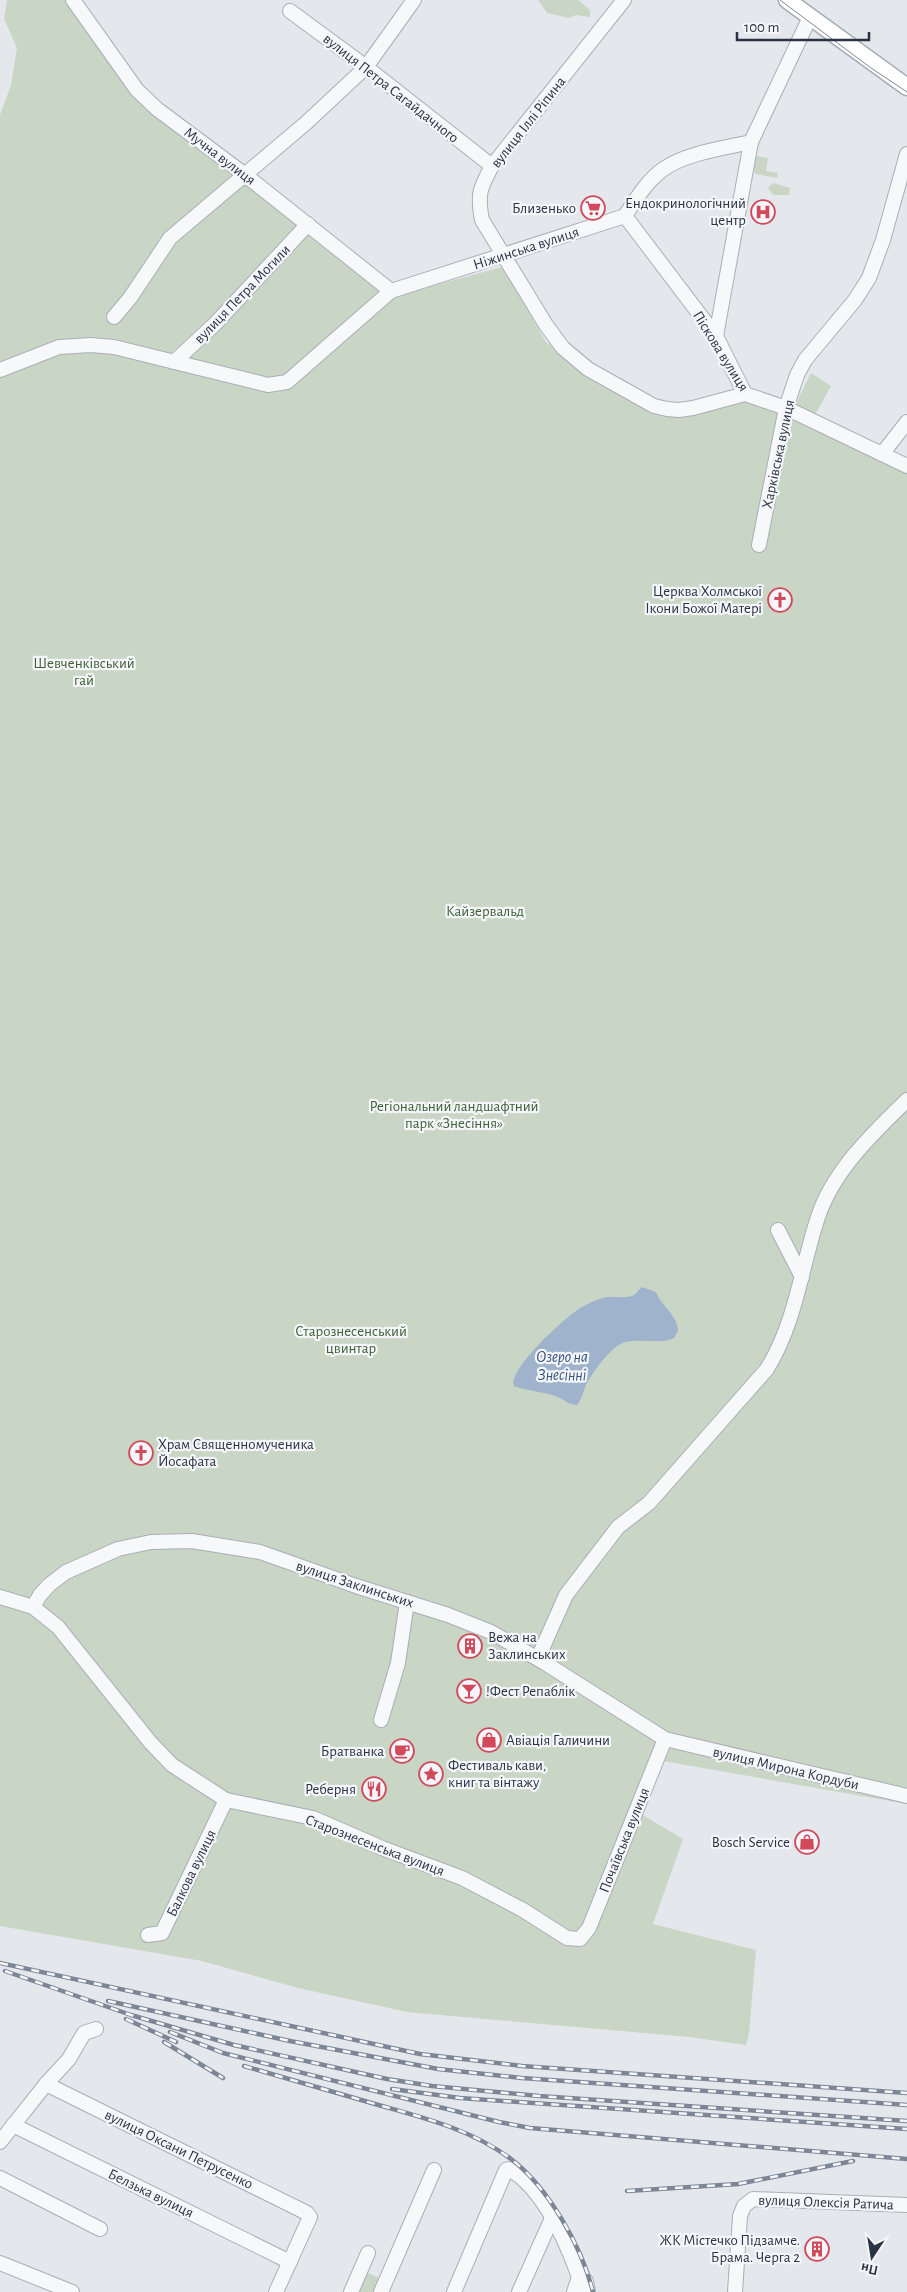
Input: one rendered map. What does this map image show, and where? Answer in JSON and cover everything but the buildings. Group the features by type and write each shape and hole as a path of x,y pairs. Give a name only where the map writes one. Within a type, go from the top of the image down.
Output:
{"main road":[{"path":"787,0 907,87"}],"street":[{"name":"Мучна вулиця","path":"73,0 137,90 157,109 244,174 391,290"},
{"path":"114,317 130,298 170,238 306,123 366,66 414,0"},
{"name":"вулиця Іллі Ріпина","path":"624,0 492,166 483,182 478,200 482,220 546,325 563,348 588,369 654,406 679,410 745,394"},
{"name":"вулиця Петра Сагайдачного","path":"290,10 366,66 492,166"},
{"path":"716,336 751,142 810,17"},
{"path":"626,216 642,191 664,169 677,161 751,142"},
{"name":"Харківська вулиця","path":"759,545 786,408 797,375 806,360 856,299 869,278 883,240 907,154"},
{"name":"Ніжинська вулиця","path":"0,370 59,347 91,345 114,348 268,385 282,384 287,382 391,290 626,216"},
{"name":"Піскова вулиця","path":"626,216 716,336 745,394 786,408 907,466"},
{"name":"вулиця Петра Могили","path":"174,362 214,324 308,224"},
{"path":"882,454 907,422"},
{"path":"538,1658 566,1595 618,1527 649,1503 767,1368 780,1349 790,1323 818,1216 834,1184 869,1137 907,1100"},
{"path":"778,1230 802,1277"},
{"name":"вулиця Заклинських","path":"34,1607 40,1595 66,1572 118,1549 151,1542 175,1541 213,1544 260,1552 448,1615 490,1632 538,1658 665,1739"},
{"name":"Старознесенська вулиця","path":"0,1597 34,1607 58,1626 150,1742 168,1761 226,1800 313,1818 382,1848 462,1878 523,1910 567,1938 580,1939"},
{"path":"381,1720 398,1663 407,1602"},
{"name":"вулиця Мирона Кордуби","path":"665,1739 907,1796"},
{"name":"Почаївська вулиця","path":"580,1939 589,1928 665,1739"},
{"name":"Балкова вулиця","path":"148,1935 162,1933 226,1800"},
{"path":"0,2142 46,2084 69,2059 84,2033 96,2029"},
{"name":"вулиця Оксани Петрусенко","path":"46,2084 307,2213 310,2217 290,2262"},
{"name":"Белзька вулиця","path":"13,2125 290,2262"},
{"path":"381,2292 434,2170"},
{"path":"454,2292 506,2170 512,2170 534,2191 552,2218 568,2248 579,2276 574,2292"},
{"path":"0,2178 100,2228"},
{"name":"вулиця Олексія Ратича","path":"735,2292 740,2216 744,2206 753,2198 907,2205"},
{"path":"519,2292 552,2218"},
{"path":"351,2292 368,2253"},
{"path":"276,2292 290,2262"},
{"path":"0,2263 72,2292"},
{"path":"579,2276 586,2280 588,2292"}],"green space":[{"name":"Регіональний ландшафтний парк «Знесіння»","path":"7,0 69,0 120,74 310,237 378,289 402,294 502,267 546,342 609,387 643,408 673,415 748,399 794,417 907,469 907,1804 663,1761 641,1814 683,1839 653,1924 756,1950 749,2034 746,2045 689,2037 407,2012 298,1988 202,1961 0,1926 0,115 11,85 17,48 4,19"},
{"path":"538,0 578,0 590,10 590,17 576,15 569,18 547,13"},
{"path":"756,156 768,158 766,171 778,173 777,178 754,172"},
{"path":"773,183 790,188 789,195 773,195 768,188"},
{"path":"811,373 831,386 815,415 795,405"},
{"path":"363,2271 384,2280 379,2292 354,2292"}],"water":[{"name":"Озеро на Знесінні","path":"642,1287 656,1292 672,1315 678,1331 674,1338 662,1341 631,1341 620,1344 608,1354 598,1367 586,1385 577,1405 570,1404 554,1396 514,1386 514,1378 528,1356 574,1312 604,1298 631,1296"}],"tram line":[{"path":"780,0 871,68 907,92"}],"railway":[{"path":"0,1963 420,2054 522,2066 907,2093"},
{"path":"5,1971 131,2015 234,2045 387,2079 432,2086 539,2096 907,2121"},
{"path":"108,2001 290,2041 438,2069 522,2078 907,2105"},
{"path":"126,2019 176,2042"},
{"path":"170,2032 223,2053 499,2122 530,2128 907,2159"},
{"path":"164,2042 223,2078"},
{"path":"244,2066 428,2119 463,2132 496,2149 525,2171 538,2185 562,2219 581,2256 593,2292"},
{"path":"392,2089 460,2098 907,2129"},
{"path":"627,2191 738,2184 853,2161"}],"place":[{"name":"Близенько","path":"593,208"},
{"name":"Ендокринологічний центр","path":"763,212"},
{"name":"Церква Холмської Ікони Божої Матері","path":"780,600"},
{"name":"Храм Священномученика Йосафата","path":"141,1453"},
{"name":"Вежа на Заклинських","path":"470,1646"},
{"name":"!Фест Репаблік","path":"469,1691"},
{"name":"Авіація Галичини","path":"489,1740"},
{"name":"Братванка","path":"402,1751"},
{"name":"Фестиваль кави, книг та вінтажу","path":"431,1774"},
{"name":"Реберня","path":"374,1789"},
{"name":"Bosch Service","path":"807,1842"},
{"name":"ЖК Містечко Підзамче. Брама. Черга 2","path":"817,2249"}],"park label":[{"name":"Шевченківський гай","path":"84,672"},
{"name":"Кайзервальд","path":"485,911"},
{"name":"Старознесенський цвинтар","path":"351,1340"}]}
